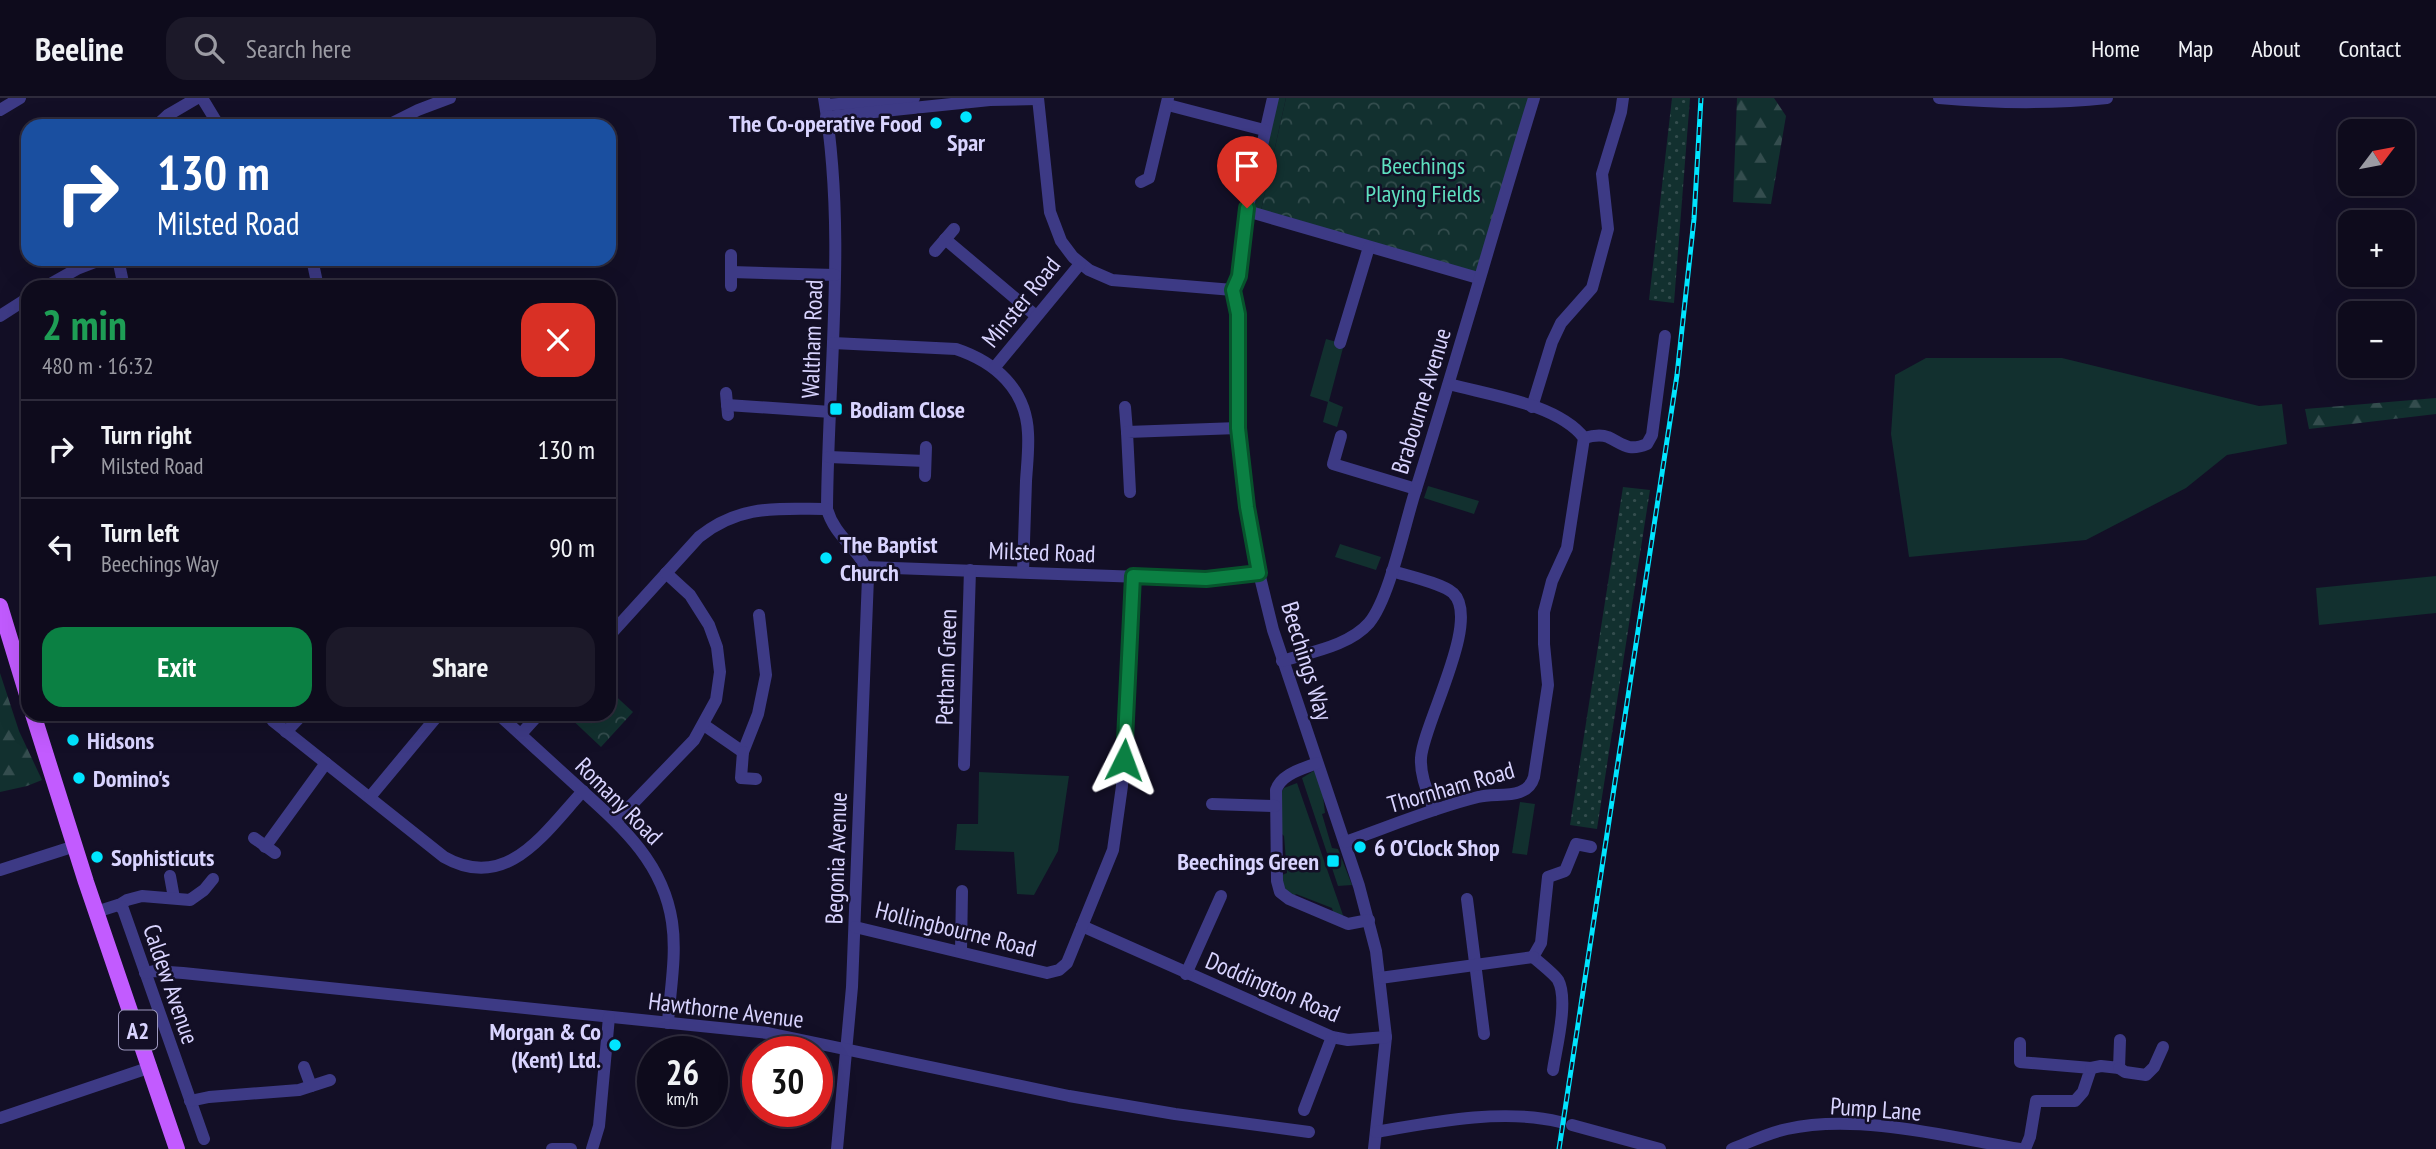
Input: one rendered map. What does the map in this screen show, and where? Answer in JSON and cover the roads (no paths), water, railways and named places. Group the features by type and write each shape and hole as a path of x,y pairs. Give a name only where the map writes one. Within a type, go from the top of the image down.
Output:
{"main road":[{"path":"0,606 21,675"},
{"name":"A2","path":"35,721 96,912 177,1149"}],"street":[{"path":"0,110 20,98"},
{"path":"164,119 200,98 215,119"},
{"path":"825,107 915,98"},
{"name":"Beechings Way","path":"1273,98 1247,211 1239,276 1233,290 1238,314 1238,428 1259,573 1282,661 1369,920 1380,978 1386,1037 1374,1149"},
{"name":"Brabourne Avenue","path":"1282,661 1353,636 1368,624 1377,610 1392,571 1450,384 1478,278 1534,98"},
{"path":"1532,407 1556,332 1592,288 1608,229 1602,174 1623,98"},
{"path":"1939,98 2045,102 2107,98"},
{"path":"402,119 446,99"},
{"path":"825,107 1038,99 1051,218 1063,245 1080,264 1098,275 1116,281 1233,290"},
{"path":"1141,182 1149,178 1168,102 1264,130"},
{"name":"Waltham Road","path":"825,107 834,174 835,275 827,509"},
{"path":"1247,211 1478,278"},
{"path":"935,251 949,234 1035,315"},
{"path":"1340,343 1369,247"},
{"path":"731,255 731,286"},
{"name":"Minster Road","path":"995,367 1035,315 1080,264"},
{"path":"57,280 85,266"},
{"path":"731,272 835,275"},
{"path":"0,316 21,302"},
{"path":"1450,384 1564,419 1577,428 1584,438 1604,436 1623,446 1638,447 1647,444 1652,435 1665,336"},
{"path":"834,343 956,349 975,355 995,367 1010,384 1022,406 1028,431 1023,572"},
{"path":"727,404 831,412"},
{"path":"1125,407 1130,492"},
{"path":"1127,432 1238,428"},
{"path":"1329,479 1341,436"},
{"name":"Thornham Road","path":"1345,842 1434,810 1490,794 1519,793 1533,782 1547,691 1548,670 1543,633 1545,606 1552,581 1567,548 1584,438"},
{"path":"925,476 926,447"},
{"path":"829,457 925,461"},
{"path":"1333,464 1416,489"},
{"path":"616,628 699,537 732,516 762,509 827,509 831,523 866,568"},
{"name":"Milsted Road","path":"866,568 1206,579 1259,573"},
{"name":"Begonia Avenue","path":"837,1149 855,927 868,577 866,568"},
{"name":"Petham Green","path":"964,765 970,570"},
{"path":"1392,571 1443,588 1454,594 1458,603 1460,619 1452,667 1425,734 1421,758 1422,774 1434,810"},
{"path":"616,821 694,740 716,700 720,672 717,647 701,610 690,595 666,573"},
{"name":"Hollingbourne Road","path":"855,927 1052,973 1067,963 1113,850 1122,786 1133,576"},
{"path":"756,779 741,778 743,752 758,714 766,675 759,615"},
{"path":"275,721 444,857 458,865 488,869 513,860 533,846 583,791"},
{"path":"286,732 296,721"},
{"path":"370,797 433,721"},
{"name":"Romany Road","path":"506,721 616,821 646,854 660,878 669,904 674,939 668,1023"},
{"path":"520,734 532,721"},
{"path":"704,725 743,752"},
{"path":"254,838 270,850 326,763"},
{"path":"1317,763 1278,783 1275,806 1277,881 1280,892 1289,900 1348,924 1369,920"},
{"path":"1212,804 1275,806"},
{"path":"1533,957 1541,943 1548,877 1565,871 1576,844 1591,847"},
{"path":"0,870 75,846"},
{"path":"170,876 174,898"},
{"path":"119,905 136,897 190,900 213,879"},
{"path":"961,951 962,891"},
{"name":"Doddington Road","path":"1186,974 1221,896"},
{"path":"1467,899 1484,1034"},
{"name":"Caldew Avenue","path":"96,912 119,905 123,910 204,1139"},
{"name":"Doddington Road","path":"1082,926 1332,1038 1348,1040 1386,1037"},
{"path":"1380,978 1533,957"},
{"path":"1533,957 1556,978 1560,990 1562,1013 1553,1070"},
{"name":"Hawthorne Avenue","path":"145,973 183,973 775,1034 1069,1096 1175,1114 1302,1123 1332,1038"},
{"path":"592,1149 599,1126 609,1017"},
{"path":"2119,1068 2120,1040"},
{"path":"2021,1043 2020,1062 2091,1068 2101,1066 2146,1075 2154,1067 2163,1047"},
{"path":"0,1118 151,1067"},
{"path":"304,1067 311,1086"},
{"path":"2023,1149 2030,1137 2036,1101 2075,1101 2083,1092 2091,1068"},
{"path":"190,1101 208,1097 295,1090 330,1080"},
{"path":"1376,1132 1462,1118 1537,1117 1660,1149"},
{"name":"Pump Lane","path":"1732,1149 1786,1129 1843,1124 1877,1126 2023,1149"},
{"path":"552,1149 571,1149"}],"railway":[{"path":"1559,1149 1677,375 1694,219 1701,98"}],"place":[{"name":"Spar","path":"966,117"},
{"name":"The Co-operative Food","path":"936,123"},
{"name":"Bodiam Close","path":"836,409"},
{"name":"The Baptist Church","path":"826,558"},
{"name":"Hidsons","path":"73,740"},
{"name":"Domino's","path":"79,778"},
{"name":"6 O'Clock Shop","path":"1360,847"},
{"name":"Sophisticuts","path":"97,857"},
{"name":"Beechings Green","path":"1333,861"},
{"name":"Morgan & Co (Kent) Ltd.","path":"615,1045"}],"park label":[{"name":"Beechings Playing Fields","path":"1423,179"}]}
